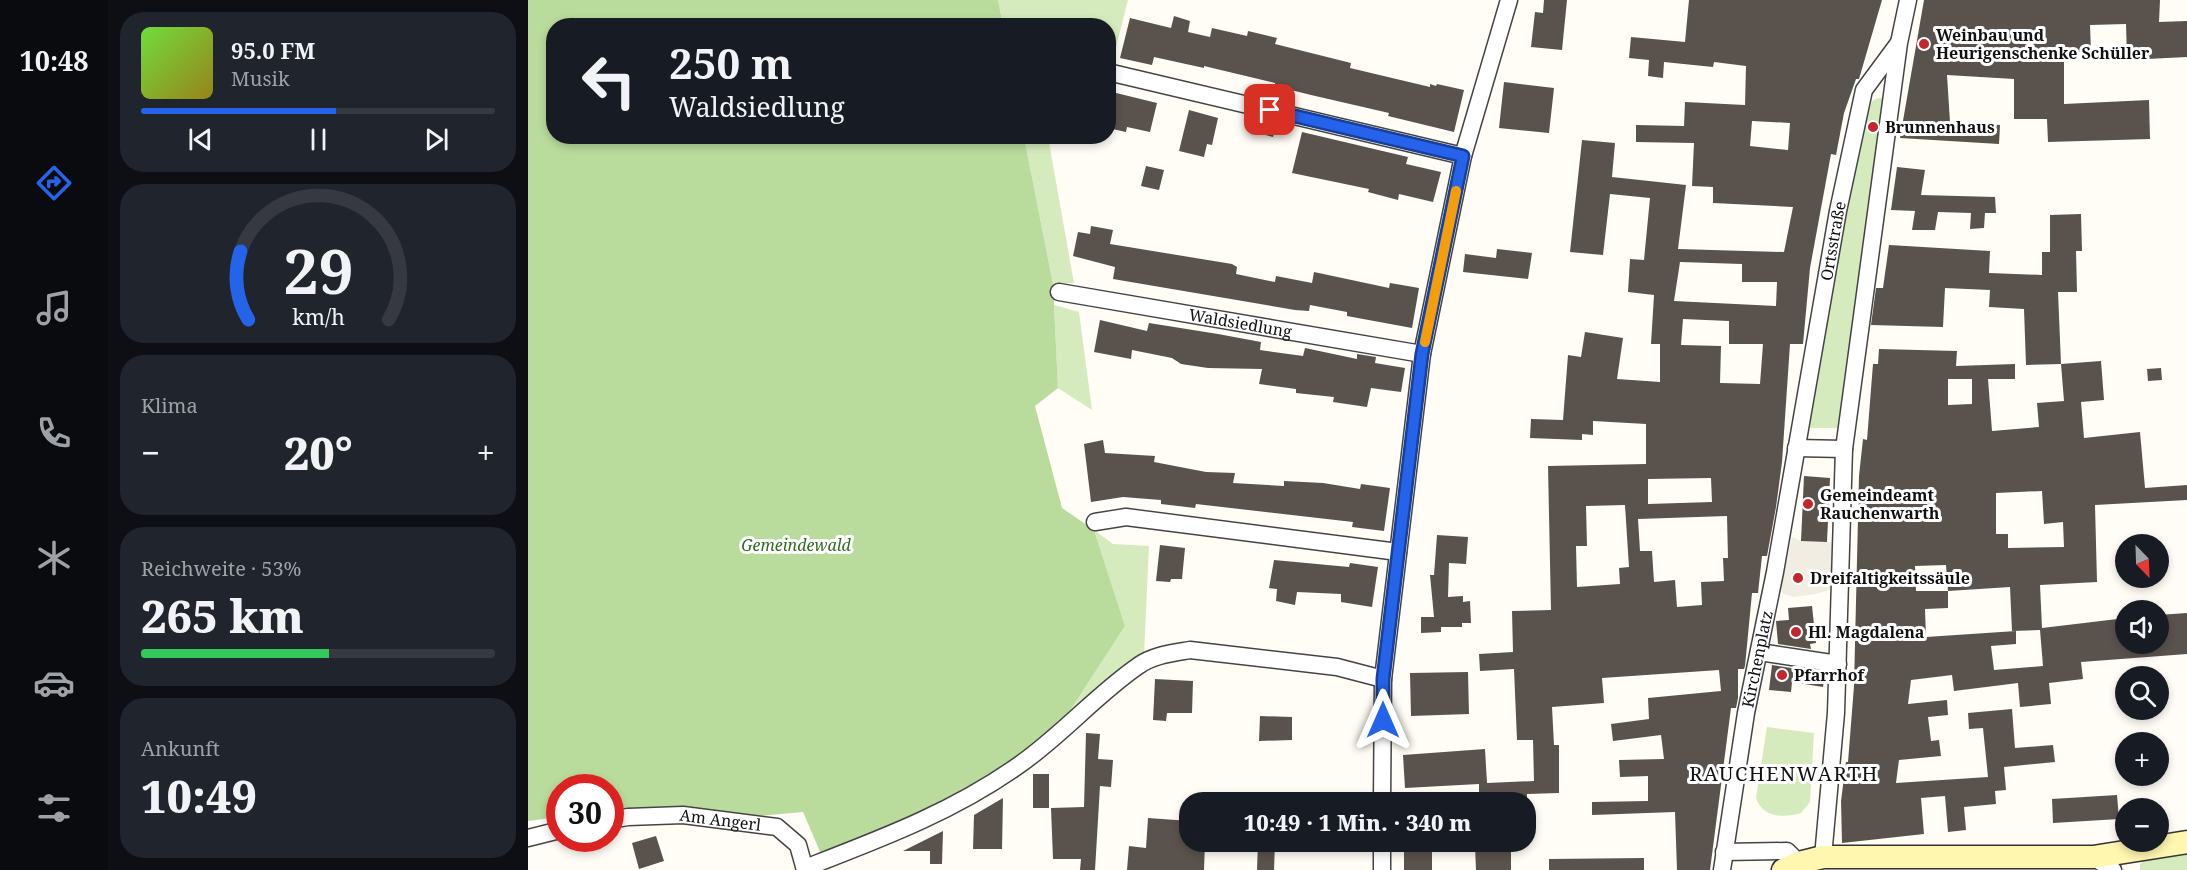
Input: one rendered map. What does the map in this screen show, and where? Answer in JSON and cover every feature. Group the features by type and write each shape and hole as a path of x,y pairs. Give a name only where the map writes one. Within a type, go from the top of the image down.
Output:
{"main road":[{"path":"1791,866 1823,857 2093,857 2187,842"}],"street":[{"path":"1382,792 1383,679 1422,354 1463,156 1509,0"},
{"name":"Ortsstraße","path":"1844,449 1899,44 1908,0"},
{"name":"Ortsstraße","path":"1796,448 1838,211 1864,90 1899,44"},
{"path":"1116,74 1463,156"},
{"name":"Waldsiedlung","path":"1059,292 1422,354"},
{"path":"1796,448 1844,449 1836,713 1823,857"},
{"name":"Kirchenplatz","path":"1722,870 1746,713 1796,448"},
{"path":"1095,522 1126,517 1398,552"},
{"path":"805,869 912,827 959,804 1020,765 1139,664 1166,654 1190,650 1236,655 1338,667 1383,679"},
{"path":"1759,652 1838,664"},
{"name":"Am Angerl","path":"624,818 683,815 777,827 798,845 805,869"},
{"path":"528,838 546,834"},
{"path":"1724,852 1787,851 1791,866"},
{"path":"1382,852 1382,870"},
{"path":"2093,857 2113,870"}],"green space":[{"name":"Gemeindewald","path":"528,0 998,0 1002,18 546,18 546,144 1025,144 1053,284 1058,388 1035,406 1062,508 1094,530 1125,626 1060,726 983,783 905,823 821,854 803,812 759,816 624,808 624,774 546,774 546,819 528,821"},
{"path":"998,0 1128,0 1116,47 1116,18 1002,18"},
{"path":"1882,98 1885,104 1841,428 1810,428 1813,397 1860,144 1872,101"},
{"path":"1025,144 1049,144 1074,283 1053,284"},
{"path":"1054,305 1079,312 1092,410 1058,388"},
{"path":"1094,530 1113,544 1149,546 1144,655 1060,726 1125,626"},
{"path":"1767,727 1814,733 1810,802 1801,813 1787,816 1774,815 1763,809 1756,798"},
{"path":"2187,851 2187,870 2140,870 2140,864 2146,859"}],"shaded area":[{"path":"1792,537 1801,541 1832,542 1834,572 1832,589 1794,597 1783,594 1781,588"}],"building":[{"path":"1544,0 1567,0 1562,50 1531,47 1535,12 1543,13"},
{"path":"1689,0 1882,0 1859,79 1856,79 1844,113 1836,155 1831,154 1810,268 1803,344 1790,344 1782,462 1776,507 1767,556 1762,556 1758,593 1752,593 1745,666 1744,669 1738,669 1738,698 1736,708 1731,708 1710,870 1677,870 1675,812 1592,815 1592,802 1648,801 1648,776 1620,777 1619,760 1664,759 1661,735 1613,741 1611,724 1649,719 1648,698 1721,691 1719,670 1602,678 1604,703 1552,707 1554,745 1559,745 1559,793 1479,792 1479,784 1405,788 1403,755 1485,749 1487,783 1534,781 1533,740 1517,740 1514,669 1480,671 1479,654 1513,652 1512,611 1551,610 1548,466 1646,464 1646,424 1593,421 1593,435 1582,434 1582,440 1530,438 1531,419 1563,420 1568,355 1581,357 1585,332 1623,338 1617,379 1660,382 1660,344 1651,344 1654,295 1628,292 1630,259 1644,260 1650,198 1610,194 1603,255 1570,252 1582,140 1615,143 1612,177 1686,185 1678,249 1784,252 1793,207 1713,203 1713,187 1692,186 1694,143 1636,142 1636,125 1684,126 1685,102 1745,105 1746,66 1714,62 1713,67 1664,62 1663,78 1648,76 1649,60 1629,58 1631,37 1685,42","holes":["1752,121 1790,123 1788,150 1750,146","1680,262 1742,264 1742,282 1777,282 1776,306 1674,301","1683,319 1729,321 1729,344 1763,344 1760,384 1720,383 1721,346 1681,345","1711,478 1712,502 1648,504 1648,479","1625,505 1629,567 1619,568 1620,584 1577,587 1576,546 1587,546 1586,506","1727,516 1728,558 1723,558 1724,581 1701,582 1702,605 1677,607 1675,580 1654,582 1652,551 1640,551 1638,519"]},
{"path":"1924,0 2160,0 2159,22 2187,21 2187,57 2127,60 2126,24 2090,25 2091,52 2064,52 2064,104 2149,100 2150,139 2048,142 2047,119 2014,119 2014,79 1947,75 1950,122 2000,125 1999,144 1900,138"},
{"path":"1174,16 1190,21 1188,32 1210,37 1212,28 1247,36 1248,31 1277,38 1275,44 1351,63 1350,68 1430,87 1430,84 1436,86 1437,84 1464,90 1454,132 1204,66 1204,68 1154,57 1152,65 1120,58 1130,18 1171,28"},
{"path":"1504,82 1554,88 1549,133 1499,128"},
{"path":"1116,93 1157,103 1150,132 1127,127 1126,132 1116,130"},
{"path":"1189,110 1218,118 1212,145 1207,144 1204,157 1179,151"},
{"path":"1265,121 1276,124 1273,137 1262,134"},
{"path":"1302,132 1408,157 1406,164 1441,172 1433,202 1399,194 1398,200 1368,192 1369,189 1292,173"},
{"path":"1146,166 1164,170 1159,190 1141,186"},
{"path":"1897,167 1925,170 1921,195 1995,197 1996,213 1985,213 1984,228 1970,229 1971,213 1938,212 1935,230 1912,230 1915,211 1891,210"},
{"path":"2081,214 2082,251 2076,251 2077,292 2058,292 2061,364 2026,365 2024,309 1989,307 1990,290 1945,288 1943,327 1871,325 1876,288 1883,288 1889,245 1990,251 1989,273 2042,275 2042,252 2050,252 2050,215"},
{"path":"1091,226 1113,230 1110,244 1232,264 1237,267 1236,274 1275,282 1276,276 1312,283 1314,272 1389,288 1390,283 1419,288 1412,328 1347,316 1347,312 1310,305 1309,311 1295,310 1113,279 1115,267 1073,256 1078,232 1090,234"},
{"path":"1497,249 1532,253 1528,279 1463,272 1465,254 1496,258"},
{"path":"1100,320 1147,331 1149,323 1218,334 1261,342 1260,350 1303,356 1305,348 1357,359 1357,354 1376,357 1375,363 1405,368 1401,392 1371,388 1367,407 1333,402 1334,397 1296,393 1296,389 1259,384 1262,369 1208,368 1181,364 1172,358 1132,350 1131,359 1094,352"},
{"path":"1879,349 1957,351 1956,366 2015,364 2015,379 1988,379 1992,431 2039,427 2037,403 2064,401 2061,364 2101,361 2104,400 2081,402 2084,438 2140,432 2145,488 2187,485 2187,500 2095,505 2097,582 2040,585 2042,628 2115,619 2115,654 2169,654 2169,614 2187,613 2187,654 2081,662 2083,679 2049,683 2051,704 2020,707 2018,683 1954,691 1952,675 1911,680 1908,704 1947,700 1948,715 1928,717 1931,741 1939,740 1941,756 1899,760 1896,783 1988,777 1983,728 1969,729 1968,713 2012,709 2015,748 2053,745 2055,762 2004,767 2006,790 1995,791 1996,804 1964,807 1966,830 1948,832 1945,796 1921,798 1924,834 1842,843 1841,801 1846,762 1848,762 1854,686 1859,476 1863,439 1867,440 1873,364 1878,364","holes":["1948,379 1972,379 1972,404 1948,405","2042,491 2044,524 2063,522 2064,547 2008,548 2008,534 1996,534 1996,493","1946,565 1948,591 1916,591 1915,566","2010,587 2012,631 2040,630 2043,666 1994,670 1991,646 2016,644 2016,631 1926,637 1925,609 1948,608 1948,591"]},
{"path":"2161,368 2162,380 2148,381 2147,369"},
{"path":"1103,440 1105,453 1155,456 1154,462 1206,472 1235,473 1233,483 1284,486 1284,481 1323,483 1360,489 1361,484 1390,488 1384,531 1352,527 1353,522 1196,504 1195,508 1161,504 1161,500 1123,497 1091,502 1084,444"},
{"path":"1804,476 1830,478 1827,542 1801,541"},
{"path":"1437,535 1468,537 1466,564 1449,563 1448,597 1463,596 1463,602 1470,601 1471,623 1462,623 1462,627 1441,627 1441,632 1421,633 1421,617 1434,617 1430,575 1434,575"},
{"path":"1160,545 1185,548 1182,579 1171,579 1170,582 1156,581"},
{"path":"1274,560 1349,567 1350,563 1378,567 1372,607 1341,602 1341,594 1297,592 1295,605 1276,601 1277,589 1269,588"},
{"name":"Hl. Magdalena","path":"1812,606 1816,643 1810,644 1811,649 1778,644 1776,621 1789,620 1788,608"},
{"path":"1772,665 1825,673 1823,687 1792,682 1791,692 1769,690"},
{"path":"1468,672 1469,714 1411,716 1410,673"},
{"path":"1155,679 1193,681 1192,713 1167,713 1166,721 1153,720"},
{"path":"1260,716 1292,717 1292,740 1259,741"},
{"path":"1086,733 1100,734 1098,759 1113,760 1111,787 1100,786 1095,870 1080,870 1081,859 1053,859 1051,808 1084,807"},
{"path":"1033,774 1049,774 1049,808 1033,808"},
{"path":"2117,795 2115,819 2053,823 2052,799"},
{"path":"1003,798 1002,849 973,849 974,815"},
{"path":"1148,818 1179,820 1179,852 1205,852 1204,870 1127,870 1129,846 1146,848"},
{"path":"943,831 942,864 930,864 930,851 903,851"},
{"path":"656,836 664,861 639,869 632,843"},
{"path":"1258,852 1275,852 1274,870 1257,870"},
{"path":"1404,852 1432,852 1432,870 1404,870"},
{"path":"1475,852 1511,852 1511,870 1476,870"},
{"path":"1644,858 1644,870 1549,870 1549,859"}],"slow traffic":[{"path":"1425,342 1456,191"}],"place":[{"name":"Weinbau und Heurigenschenke Schüller","path":"1924,44"},
{"name":"Brunnenhaus","path":"1873,127"},
{"name":"Gemeindeamt Rauchenwarth","path":"1808,504"},
{"name":"Dreifaltigkeitssäule","path":"1798,578"},
{"name":"Hl. Magdalena","path":"1796,632"},
{"name":"Pfarrhof","path":"1782,675"}],"district":[{"name":"RAUCHENWARTH","path":"1784,774"}],"route":[{"path":"1270,110 1463,156 1422,354 1383,679 1383,720"}]}
